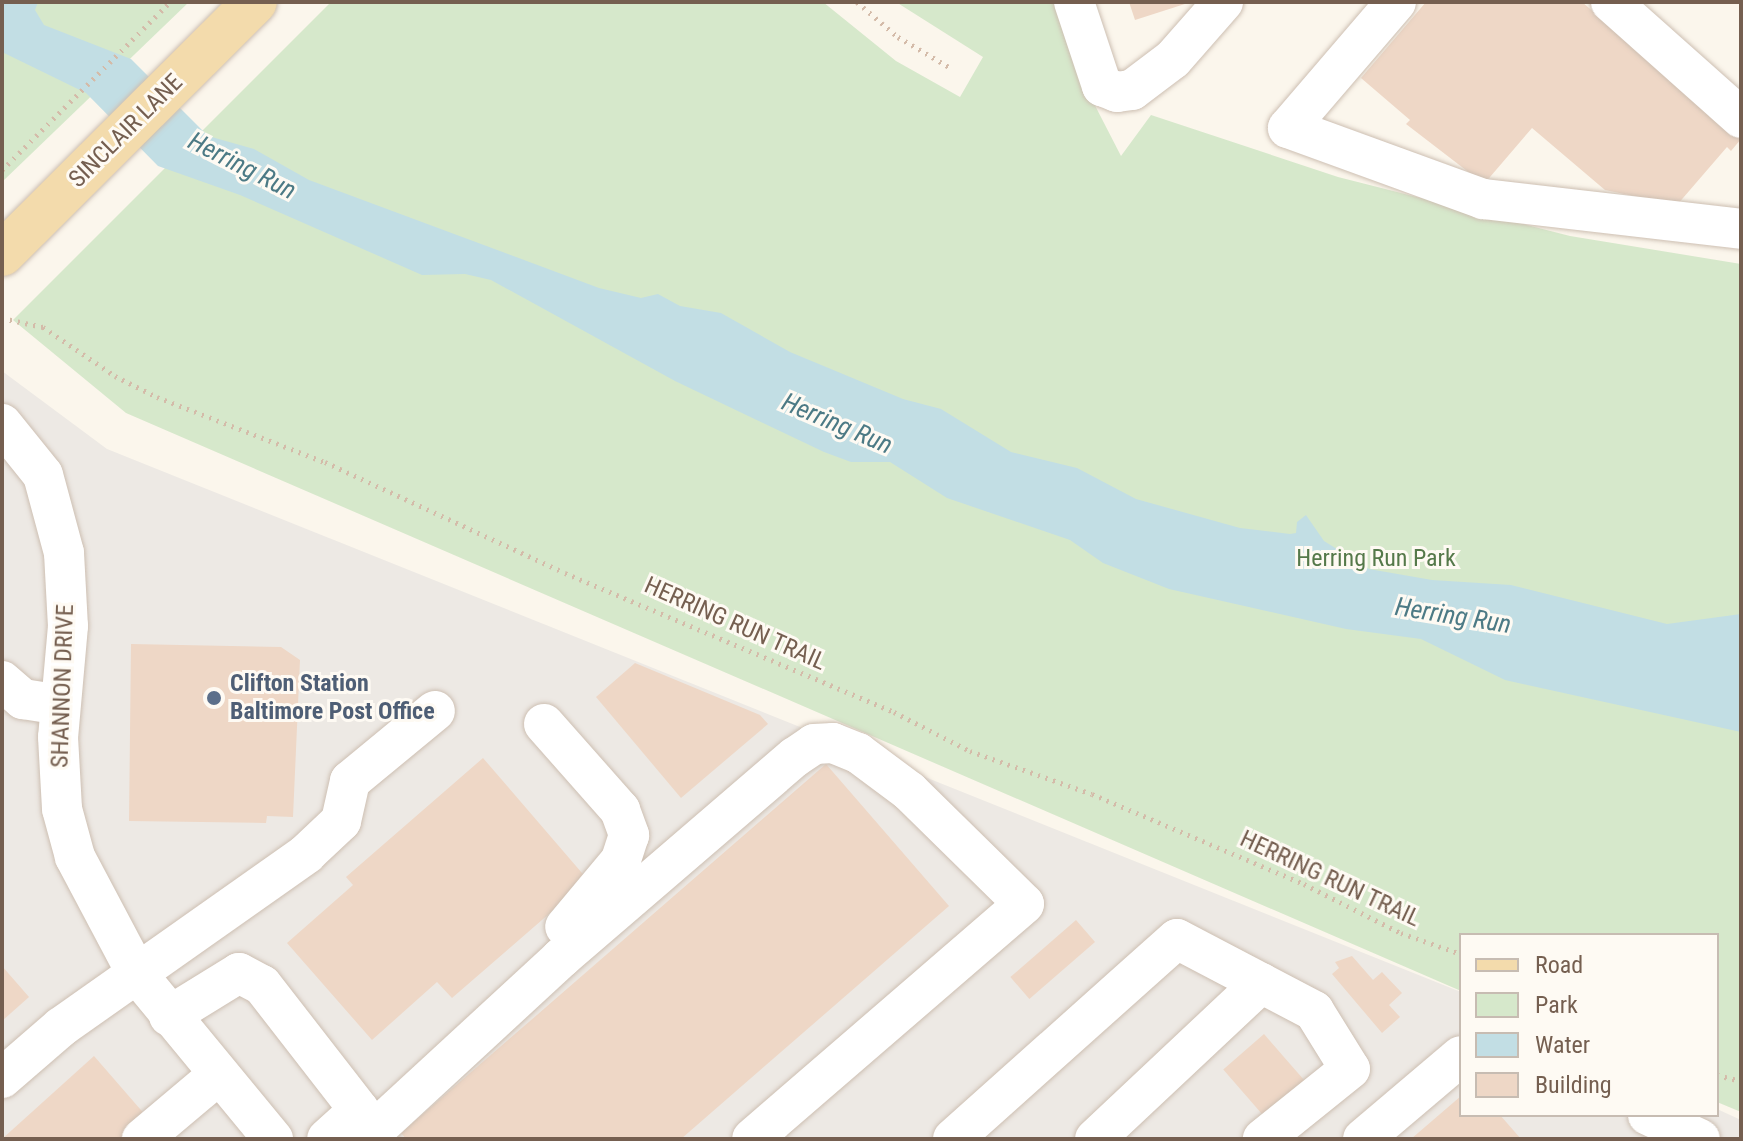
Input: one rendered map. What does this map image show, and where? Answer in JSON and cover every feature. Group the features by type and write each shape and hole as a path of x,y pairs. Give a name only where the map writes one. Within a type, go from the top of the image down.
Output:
{"main road":[{"name":"SINCLAIR LANE","path":"2,254 255,4"}],"street":[{"path":"1074,2 1102,86 1117,92 1132,90 1173,59 1223,2"},
{"path":"1396,2 1288,128 1483,199 1741,229"},
{"path":"1611,2 1741,118"},
{"name":"SHANNON DRIVE","path":"2,424 43,475 61,538 68,626 60,705 60,779 68,837 137,974 273,1139"},
{"path":"2,681 23,699 60,705"},
{"path":"2,1078 61,1027 306,854 341,821 350,781 435,711"},
{"path":"362,1124 588,904 621,860 629,835 620,810 544,724"},
{"path":"327,1139 362,1124 795,757 814,744 833,743 858,753 909,791 1024,904 752,1139"},
{"path":"953,1139 1177,939 1314,1011 1350,1069 1263,1139"},
{"path":"169,1016 239,973 262,985 362,1124"},
{"path":"1095,1139 1261,983"},
{"path":"1363,1139 1459,1058"},
{"path":"142,1139 218,1075"},
{"path":"1652,1117 1700,1139"}],"path":[{"path":"2,170 170,2"},
{"path":"857,2 898,37 949,67"},
{"name":"HERRING RUN TRAIL","path":"2,318 43,327 115,376 157,397 325,462 565,573 894,712 970,751 1092,794 1304,884 1401,933 1459,953"},
{"path":"1719,1076 1741,1081"}],"shaded area":[{"path":"2,371 107,449 1459,991 1459,1117 1719,1117 1719,1110 1741,1120 1741,1139 2,1139"}],"green space":[{"path":"2,2 189,2 2,182"},
{"name":"Herring Run Park","path":"331,2 823,2 896,61 960,97 983,57 896,2 1059,2 1086,88 1121,156 1151,115 1338,177 1570,236 1741,264 1741,1112 1719,1103 1719,933 1459,933 1459,990 126,413 13,320"}],"water":[{"name":"Herring Run","path":"2,2 38,2 35,10 44,25 131,59 208,136 254,149 309,180 599,288 641,298 658,294 680,306 721,313 790,352 903,399 941,409 1011,452 1077,468 1136,499 1240,528 1290,534 1296,533 1297,522 1306,515 1324,541 1369,569 1432,580 1511,585 1667,624 1741,614 1741,732 1505,680 1421,639 1346,629 1169,589 1103,563 1070,540 947,498 890,462 851,462 824,452 675,381 491,280 465,274 422,275 240,195 158,166 86,93 2,52"}],"building":[{"path":"1129,2 1188,2 1188,3 1135,20"},
{"path":"1426,2 1582,2 1741,139 1731,151 1727,147 1677,205 1605,190 1532,128 1484,184 1406,124 1410,120 1361,78"},
{"name":"Clifton Station Baltimore Post Office","path":"131,644 281,647 300,660 293,817 267,816 266,823 129,821"},
{"path":"635,663 760,715 768,724 681,798 596,697"},
{"path":"483,758 588,880 452,998 437,982 372,1040 287,943 353,885 346,877"},
{"path":"826,764 949,906 681,1139 406,1139 401,1133"},
{"path":"1076,920 1095,942 1029,999 1010,977"},
{"path":"1352,956 1373,980 1382,972 1402,993 1389,1005 1400,1017 1382,1033 1332,974 1339,968 1335,962"},
{"path":"2,966 29,997 2,1021"},
{"path":"1264,1034 1307,1084 1267,1119 1223,1069"},
{"path":"94,1056 147,1117 122,1139 2,1139"},
{"path":"1459,1098 1459,1117 1502,1117 1521,1139 1411,1139"}],"place":[{"name":"Clifton Station Baltimore Post Office","path":"214,698"}]}
